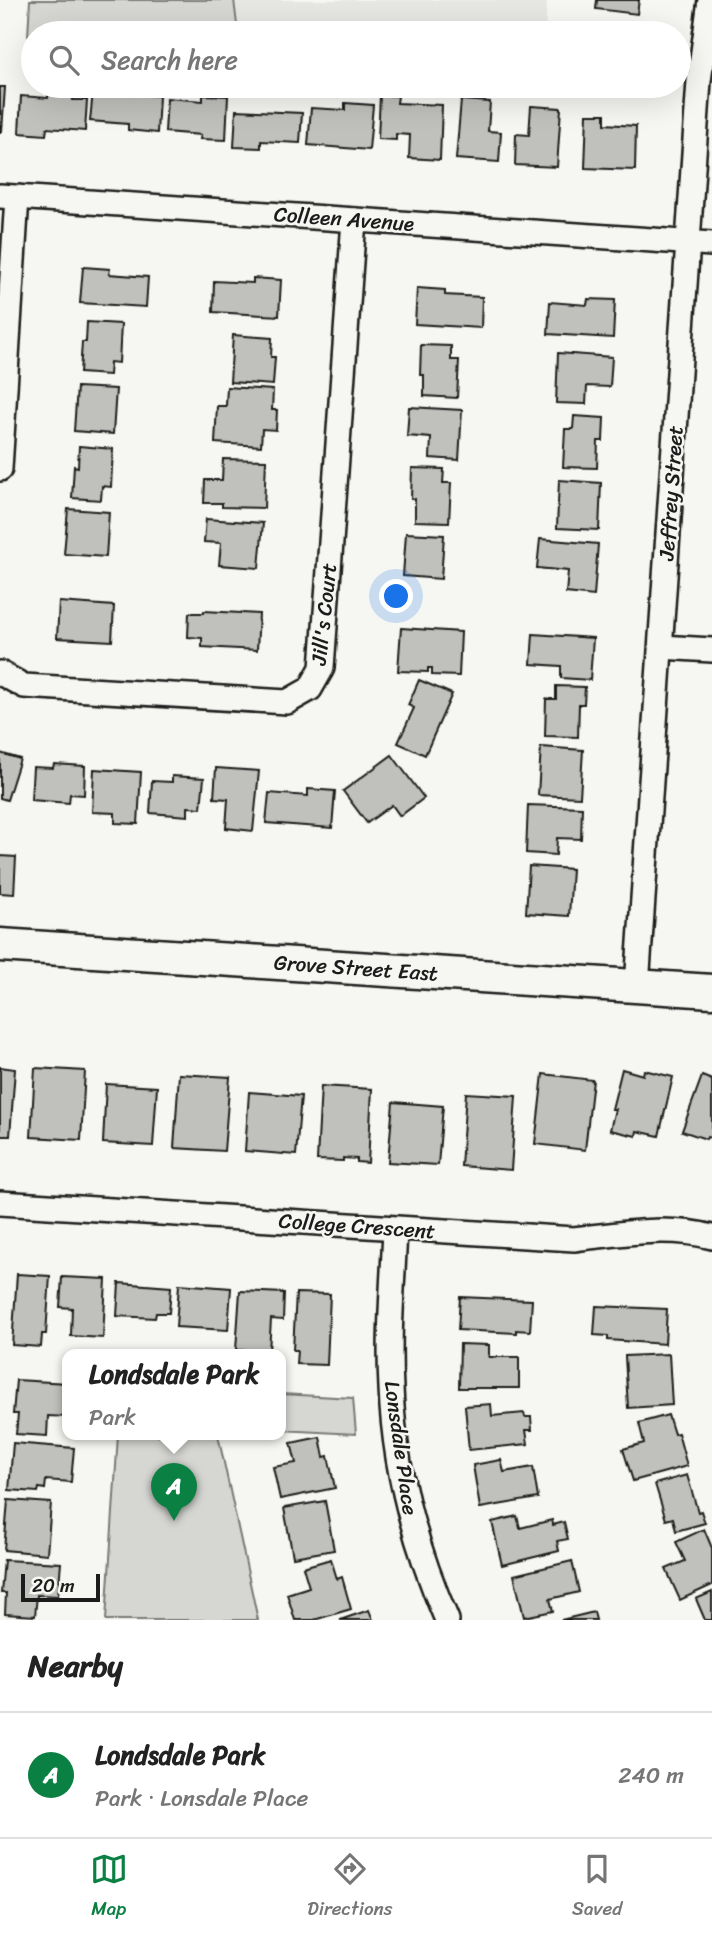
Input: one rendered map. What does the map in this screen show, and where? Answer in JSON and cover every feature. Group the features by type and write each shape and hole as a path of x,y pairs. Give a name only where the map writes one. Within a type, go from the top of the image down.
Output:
{"street":[{"name":"Jeffrey Street","path":"636,986 699,81 710,0"},
{"name":"Colleen Avenue","path":"9,197 712,244"},
{"path":"0,469 9,197"},
{"name":"Jill's Court","path":"0,673 24,686 288,702 310,690 322,668 354,220"},
{"path":"661,647 712,650"},
{"name":"Grove Street East","path":"0,945 712,991"},
{"name":"College Crescent","path":"0,1203 574,1239 660,1230 688,1230 712,1237"},
{"name":"Lonsdale Place","path":"395,1228 390,1345 394,1429 412,1525 427,1573 447,1620"}],"shaded area":[{"path":"30,0 547,0 546,21 29,21"},
{"path":"30,0 234,0 237,21 29,21"},
{"path":"286,1394 353,1398 356,1434 286,1430"},
{"path":"118,1440 219,1440 258,1620 106,1620"}],"building":[{"path":"597,0 639,0 637,14 596,9"},
{"path":"0,87 5,87 2,132 0,132"},
{"path":"21,96 87,100 85,131 47,128 46,135 19,133"},
{"path":"92,98 159,98 157,133 128,130 128,124 90,121"},
{"path":"167,98 203,101 203,98 228,98 226,140 200,139 201,135 165,132"},
{"path":"380,98 398,98 397,103 442,105 440,160 409,158 410,135 396,134 396,140 378,139"},
{"path":"461,100 490,102 488,131 501,132 499,162 456,159"},
{"path":"345,103 373,105 369,150 308,145 311,108 345,110"},
{"path":"531,106 561,108 557,167 515,165 516,134 529,135"},
{"path":"236,110 302,113 300,143 261,141 261,148 234,147"},
{"path":"587,114 605,114 605,124 636,126 635,170 585,168"},
{"path":"83,267 110,269 109,274 148,277 146,307 80,303"},
{"path":"253,278 281,280 279,316 213,312 214,281 253,283"},
{"path":"417,288 445,290 445,295 482,297 481,328 415,324"},
{"path":"588,299 615,300 613,338 548,334 550,302 587,305"},
{"path":"87,322 121,324 119,363 110,362 109,375 80,373 82,342 86,342"},
{"path":"233,335 272,338 271,357 275,357 273,385 230,382"},
{"path":"421,345 451,346 451,360 459,360 457,398 424,396 424,375 420,375"},
{"path":"558,353 612,357 610,387 587,386 586,404 556,403"},
{"path":"77,387 116,389 113,434 74,431"},
{"path":"227,387 273,390 272,410 277,410 276,430 262,429 261,446 215,443 217,406 226,406"},
{"path":"409,407 462,410 459,460 430,458 431,438 407,436"},
{"path":"574,416 604,418 603,441 598,441 597,468 563,467 565,429 573,429"},
{"path":"79,446 113,449 111,487 102,486 101,500 72,498 74,466 78,467"},
{"path":"223,459 266,460 264,508 222,507 222,503 204,503 205,480 222,480"},
{"path":"412,468 444,469 443,483 451,483 449,522 415,521 415,499 411,499"},
{"path":"559,480 601,483 599,530 557,528"},
{"path":"68,509 109,512 106,557 64,554"},
{"path":"206,519 263,523 259,568 219,565 221,543 204,542"},
{"path":"406,533 444,535 441,579 403,576"},
{"path":"540,539 598,544 594,596 566,593 568,571 537,568"},
{"path":"59,602 114,606 112,641 57,638"},
{"path":"204,611 259,614 257,650 202,647 202,638 188,637 189,613"},
{"path":"401,628 461,632 459,676 432,675 432,668 428,668 428,672 398,671"},
{"path":"533,634 593,638 590,680 561,678 561,666 531,664"},
{"path":"419,680 452,694 425,755 398,743 414,708 408,705"},
{"path":"556,686 585,687 584,704 579,704 578,737 545,736 546,699 556,699"},
{"path":"541,747 583,750 580,797 538,795"},
{"path":"0,753 20,759 7,800 0,798"},
{"path":"392,755 424,798 400,816 392,805 367,823 343,791"},
{"path":"54,764 85,766 84,795 70,794 69,803 31,800 33,767 53,768"},
{"path":"216,768 259,771 253,831 226,828 228,799 214,798"},
{"path":"94,769 141,772 138,824 115,823 115,813 92,812"},
{"path":"172,776 204,778 201,808 188,807 188,816 150,813 152,781 172,782"},
{"path":"308,789 335,791 332,828 266,823 269,793 308,796"},
{"path":"528,805 582,807 581,839 557,838 556,855 526,853"},
{"path":"0,856 16,857 14,894 0,893"},
{"path":"529,866 572,869 569,916 526,913"},
{"path":"0,1067 15,1069 10,1136 0,1136"},
{"path":"35,1068 85,1071 81,1140 31,1137"},
{"path":"622,1069 643,1075 644,1070 673,1077 659,1136 637,1131 636,1136 610,1130"},
{"path":"179,1074 230,1077 224,1151 174,1148"},
{"path":"543,1074 593,1080 585,1150 535,1144"},
{"path":"702,1076 712,1080 712,1138 706,1139 682,1131"},
{"path":"106,1084 157,1087 153,1146 103,1143"},
{"path":"321,1086 372,1089 368,1163 343,1158 343,1161 317,1160"},
{"path":"249,1092 301,1096 296,1155 245,1151"},
{"path":"466,1093 516,1096 511,1170 461,1166"},
{"path":"393,1102 443,1106 438,1165 388,1162"},
{"path":"17,1274 50,1276 46,1334 42,1334 41,1347 12,1345"},
{"path":"62,1277 106,1279 103,1338 71,1336 72,1308 60,1307"},
{"path":"119,1283 171,1287 169,1313 156,1313 155,1318 117,1316"},
{"path":"179,1284 231,1288 228,1330 176,1327"},
{"path":"240,1291 284,1293 283,1320 271,1319 269,1349 236,1349"},
{"path":"296,1293 330,1294 327,1365 296,1364 297,1350 293,1350"},
{"path":"460,1297 532,1300 530,1331 516,1330 516,1333 458,1330"},
{"path":"596,1306 667,1309 665,1344 608,1340 608,1336 594,1335"},
{"path":"460,1344 489,1345 489,1357 519,1357 519,1388 459,1388"},
{"path":"669,1354 672,1405 628,1408 625,1356"},
{"path":"16,1380 62,1383 62,1417 48,1416 47,1436 16,1434 18,1414 13,1414"},
{"path":"491,1404 492,1416 524,1413 525,1417 531,1417 532,1430 526,1430 528,1444 469,1450 465,1406"},
{"path":"668,1415 674,1434 678,1433 687,1466 633,1481 623,1449 644,1443 639,1423"},
{"path":"320,1437 324,1457 328,1456 335,1488 280,1499 273,1467 296,1463 291,1443"},
{"path":"13,1443 74,1448 71,1482 46,1480 45,1489 39,1488 38,1492 9,1490"},
{"path":"501,1460 504,1472 533,1467 538,1498 480,1508 473,1465"},
{"path":"687,1475 698,1512 701,1511 705,1523 676,1531 673,1518 666,1520 655,1484"},
{"path":"8,1500 51,1503 47,1554 4,1550"},
{"path":"325,1501 334,1550 293,1557 284,1508"},
{"path":"517,1516 520,1528 552,1520 553,1525 564,1522 568,1539 557,1541 559,1551 502,1565 492,1522"},
{"path":"704,1529 712,1548 712,1585 680,1600 666,1569 685,1561 676,1542"},
{"path":"331,1559 337,1579 342,1577 351,1609 314,1620 295,1620 287,1594 309,1587 303,1567"},
{"path":"4,1560 61,1563 58,1596 37,1595 35,1616 5,1614 6,1593 1,1593"},
{"path":"572,1561 579,1592 550,1599 553,1611 524,1617 514,1575"},
{"path":"712,1592 712,1620 705,1620 696,1599"},
{"path":"369,1610 373,1620 340,1620"},
{"path":"594,1612 596,1620 561,1620"}],"place":[{"name":"Londsdale Park","path":"174,1521"}]}
